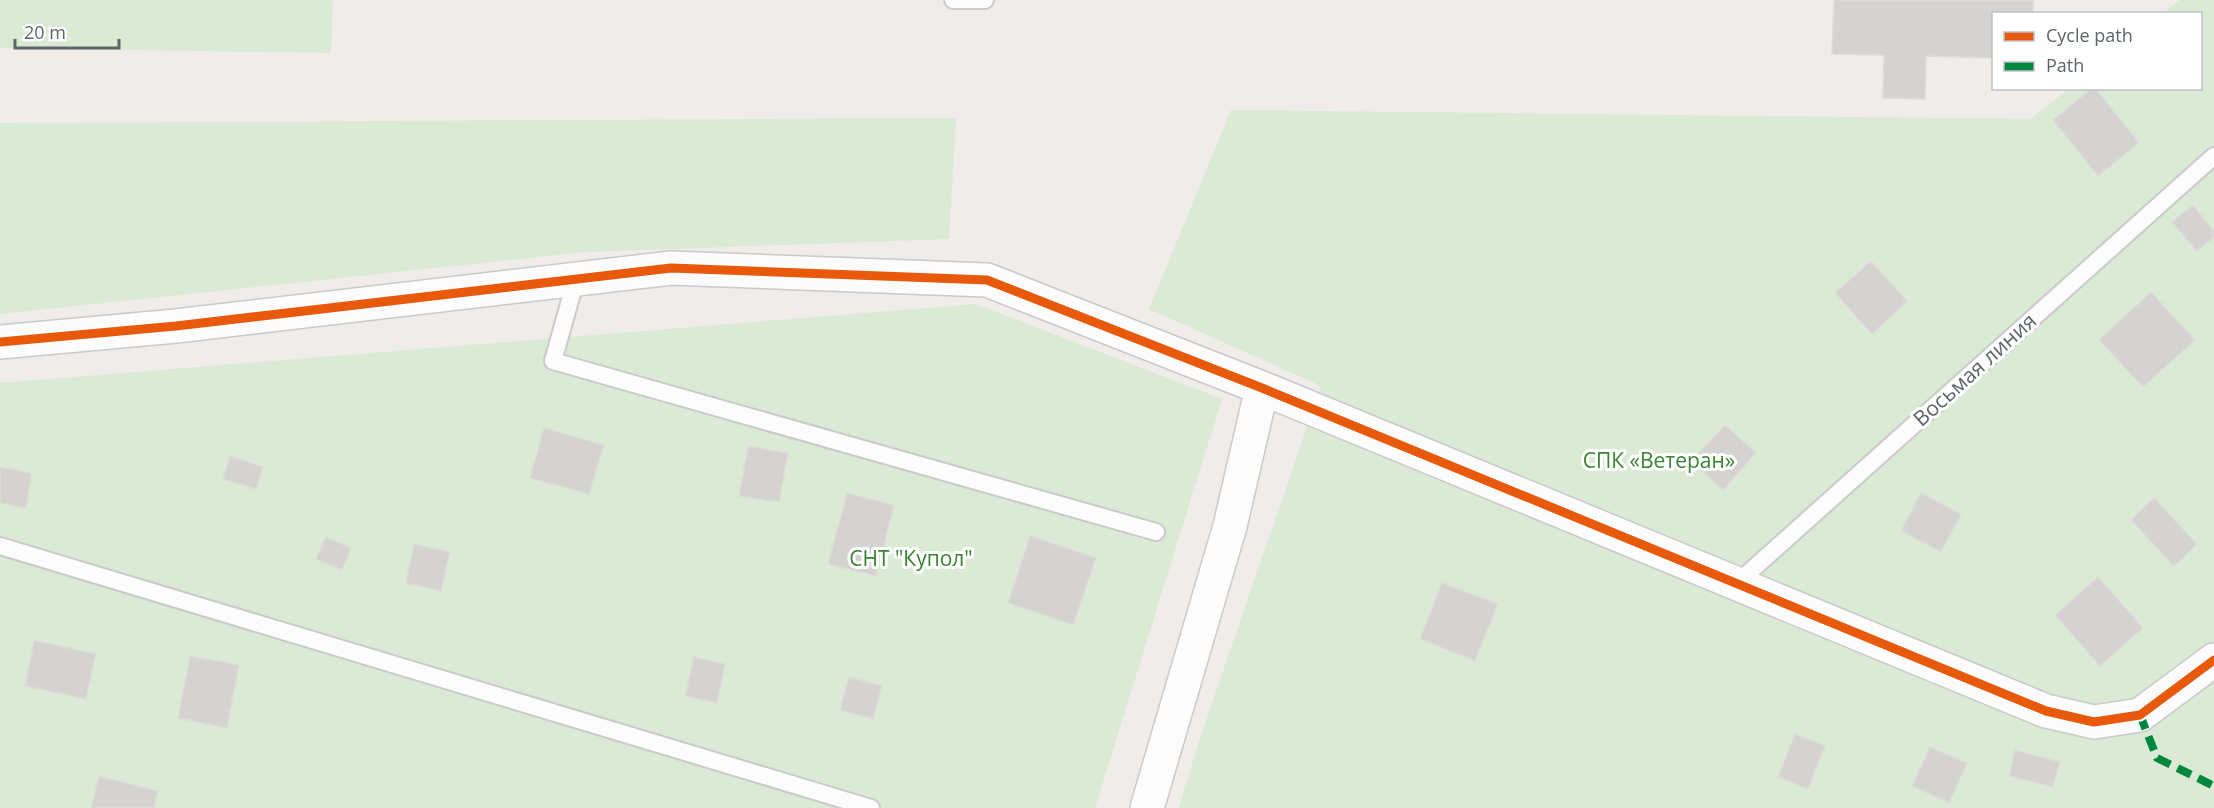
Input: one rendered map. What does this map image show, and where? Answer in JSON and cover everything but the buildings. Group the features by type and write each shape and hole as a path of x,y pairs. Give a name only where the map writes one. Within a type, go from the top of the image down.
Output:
{"street":[{"path":"0,342 176,326 670,268 987,280 1262,388 2046,711 2094,722 2140,715 2214,660"},
{"path":"1147,808 1230,526 1262,388"}],"lane":[{"path":"953,0 985,0"},
{"name":"Восьмая линия","path":"1736,584 2214,156"},
{"path":"576,279 553,361 1156,532"},
{"path":"0,546 871,808"}],"green space":[{"path":"0,0 333,0 331,53 0,48"},
{"name":"СПК «Ветеран»","path":"2180,0 2214,0 2214,808 1179,808 1199,741 1321,386 1149,309 1231,110 2030,119 2068,90 2202,90 2202,12 2164,12"},
{"path":"956,118 949,239 586,252 0,314 0,123"},
{"name":"СНТ \"Купол\"","path":"976,304 1222,399 1095,808 0,808 0,383"}],"marked path":[{"path":"2140,715 2157,758 2214,786"}],"cycle path":[{"path":"0,342 176,326 671,268 987,280 1262,388 2046,711 2094,722 2140,715 2214,660"}]}
